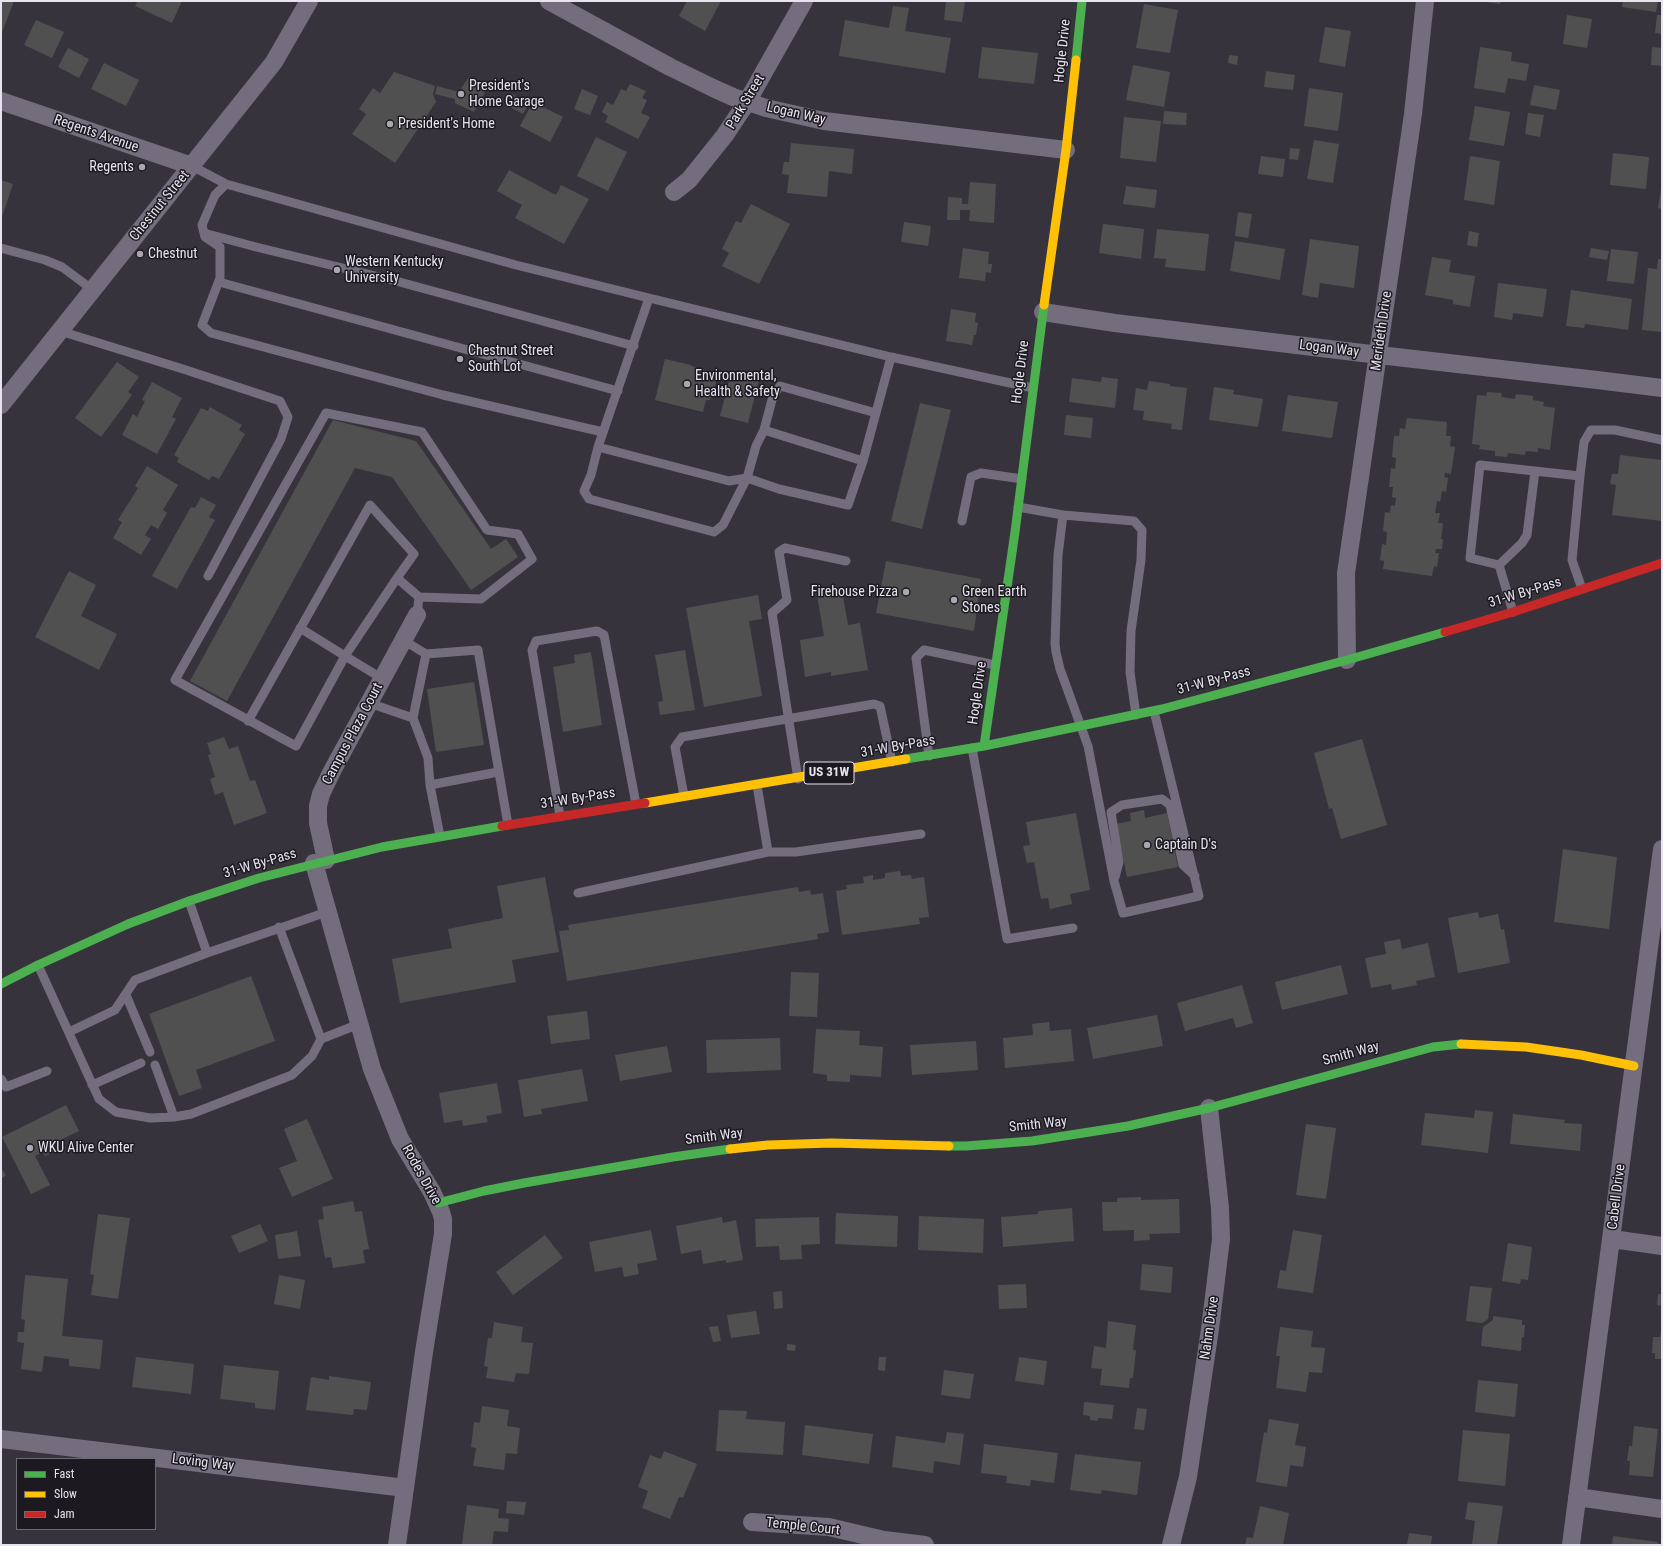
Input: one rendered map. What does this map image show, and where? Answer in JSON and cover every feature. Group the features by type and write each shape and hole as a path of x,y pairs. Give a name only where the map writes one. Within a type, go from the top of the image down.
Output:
{"street":[{"name":"Chestnut Street","path":"1,405 274,62 309,1"},
{"name":"Logan Way","path":"549,1 670,67 713,88 747,102 780,112 824,121 1066,150"},
{"name":"Park Street","path":"674,192 689,180 714,151 747,102 804,1"},
{"name":"Hogle Drive","path":"984,746 997,665 1043,312 1066,150 1082,1"},
{"name":"Merideth Drive","path":"1347,660 1346,574 1413,114 1425,1"},
{"name":"Regents Avenue","path":"1,101 192,166"},
{"name":"Logan Way","path":"1043,312 1115,323 1662,388"},
{"name":"31-W By-Pass","path":"1,984 38,965 128,924 189,901 259,878 320,862 382,847 440,836 929,756 1154,711 1347,660 1513,612 1662,563"},
{"name":"Campus Plaza Court","path":"320,862 318,806 321,794 332,771 404,640 418,606"},
{"name":"Cabell Drive","path":"1571,1545 1660,881 1662,849"},
{"name":"Rodes Drive","path":"320,862 327,912 372,1069 400,1139 438,1203 443,1219 443,1234 397,1545"},
{"name":"Smith Way","path":"438,1203 524,1183 705,1152 760,1146 800,1144 966,1146 1032,1141 1120,1127 1208,1108 1408,1053 1433,1047 1457,1044 1526,1047 1581,1055 1634,1066"},
{"name":"Nahm Drive","path":"1171,1545 1188,1477 1210,1329 1221,1239 1220,1208 1208,1108"},
{"path":"1612,1240 1662,1246"},
{"name":"Loving Way","path":"1,1439 405,1488"},
{"path":"1578,1497 1662,1509"},
{"name":"Temple Court","path":"752,1522 829,1527 884,1540 925,1545"}],"lane":[{"path":"192,166 226,184 516,265 891,357 1034,388"},
{"path":"226,184 215,195 202,225 205,237 220,247 220,278 202,324 211,333 443,395 603,432"},
{"path":"204,233 396,281 634,346"},
{"path":"1,248 45,260 62,268 93,290"},
{"path":"219,282 618,391"},
{"path":"649,298 634,346 598,447 591,475 584,491 589,500 714,532 723,525 747,478 756,446 764,430 773,396 780,386 876,413"},
{"path":"60,331 280,401 288,417 281,439 208,576"},
{"path":"598,447 729,481 747,478 778,490 848,505 863,461 891,357"},
{"path":"248,721 370,505 414,554 397,578 346,656 296,746 248,721 175,680 326,413 422,432 487,530 518,534 532,559 481,599 418,606 397,578"},
{"path":"764,430 863,461"},
{"path":"1582,589 1572,560 1584,442 1590,430 1615,430 1662,440"},
{"path":"1499,565 1470,558 1480,465 1580,476"},
{"path":"1499,565 1522,543 1527,536 1535,471"},
{"path":"962,521 971,477 981,473 1022,479"},
{"path":"1018,507 1063,515 1134,521 1142,530 1141,560 1131,630 1130,672 1136,715"},
{"path":"1063,515 1058,555 1055,643 1060,669 1082,726 1094,776 1114,881 1123,913 1199,896 1154,711"},
{"path":"798,778 772,613 787,600 778,552 786,548 846,561"},
{"path":"1499,565 1513,612"},
{"path":"300,628 383,679"},
{"path":"560,816 532,650 536,641 597,631 604,635 636,804"},
{"path":"404,640 426,654 478,650 508,824"},
{"path":"929,756 916,658 924,650 997,665"},
{"path":"426,654 413,718 428,758 430,785 440,836"},
{"path":"369,703 413,718"},
{"path":"684,796 675,747 682,737 874,704 880,706 892,762"},
{"path":"972,748 1007,939 1073,928"},
{"path":"430,785 498,772"},
{"path":"757,785 768,852"},
{"path":"1114,881 1119,862 1111,812 1122,805 1162,799 1170,805 1183,865 1195,876"},
{"path":"578,893 768,852 796,852 921,834"},
{"path":"189,901 207,953"},
{"path":"69,1032 115,1010 136,980 279,927 327,912"},
{"path":"279,927 321,1039"},
{"path":"38,965 99,1099 116,1112 150,1118 174,1117 191,1114 292,1074 312,1056 321,1039 359,1024"},
{"path":"126,995 150,1052"},
{"path":"92,1084 141,1063"},
{"path":"156,1065 174,1117"},
{"path":"1,1079 6,1087 47,1071"}],"building":[{"path":"1,1 14,1 1,35"},
{"path":"138,1 182,1 172,23 135,6"},
{"path":"687,1 721,1 705,31 679,16"},
{"path":"946,1 965,1 962,22 944,20"},
{"path":"1478,1 1501,1 1500,4"},
{"path":"1623,1 1658,1 1656,12 1622,7"},
{"path":"1144,4 1178,10 1170,53 1136,48"},
{"path":"893,6 909,8 905,31 951,38 945,73 839,56 845,20 889,28"},
{"path":"1567,15 1592,19 1587,48 1563,44"},
{"path":"1657,15 1662,15 1662,34 1655,33"},
{"path":"36,20 64,32 52,58 24,45"},
{"path":"1325,27 1351,31 1345,67 1319,62"},
{"path":"982,47 1038,53 1034,84 978,78"},
{"path":"1480,47 1512,52 1511,61 1529,64 1526,81 1508,78 1505,93 1474,88"},
{"path":"1652,47 1662,48 1662,66 1651,65"},
{"path":"68,48 89,59 79,78 58,67"},
{"path":"1229,55 1238,56 1237,65 1228,63"},
{"path":"104,63 139,80 126,106 91,89"},
{"path":"1133,65 1170,72 1164,107 1126,100"},
{"path":"1266,71 1295,75 1293,90 1264,87"},
{"name":"President's Home","path":"394,72 435,86 433,94 436,102 395,163 352,134 366,114 359,109 373,88 380,93"},
{"name":"President's Home Garage","path":"469,77 488,87 474,112 455,103 455,99 435,94 437,86 459,92"},
{"path":"630,84 646,91 642,98 647,100 641,113 650,117 638,139 605,122 608,116 602,112 607,102 613,105 621,89 626,91"},
{"path":"1534,85 1560,90 1556,110 1530,105"},
{"path":"1309,88 1343,93 1338,131 1304,126"},
{"path":"582,89 598,96 590,115 574,109"},
{"path":"512,94 529,103 523,114 506,105"},
{"path":"533,102 563,117 550,142 520,126"},
{"path":"1475,106 1510,112 1504,146 1469,140"},
{"path":"1164,111 1187,113 1186,125 1163,124"},
{"path":"1528,113 1544,115 1540,137 1525,134"},
{"path":"1124,117 1161,121 1156,162 1120,158"},
{"path":"596,137 627,152 608,191 577,176"},
{"path":"1314,140 1339,144 1333,183 1307,179"},
{"path":"791,143 854,149 852,174 829,171 827,197 787,193 789,175 782,174 784,162 789,162"},
{"path":"1290,148 1300,149 1298,160 1289,159"},
{"path":"1613,153 1649,157 1646,189 1610,185"},
{"path":"1261,156 1285,159 1283,177 1258,174"},
{"path":"1470,156 1500,161 1494,205 1464,200"},
{"path":"509,170 556,195 561,185 589,199 564,244 515,218 522,205 497,191"},
{"path":"1,180 13,184 1,220"},
{"path":"970,182 996,184 994,223 969,221 970,210 960,210 960,220 947,220 948,197 962,198 962,204 968,204"},
{"path":"1126,186 1157,190 1155,208 1123,204"},
{"path":"1662,189 1662,209 1658,208"},
{"path":"751,204 790,224 759,284 722,266 729,253 722,249 736,221 741,223"},
{"path":"1238,212 1252,214 1248,238 1235,236"},
{"path":"904,222 931,226 928,246 901,242"},
{"path":"1103,224 1144,229 1141,259 1099,253"},
{"path":"1157,229 1209,234 1205,271 1165,267 1166,259 1154,258"},
{"path":"1469,231 1479,233 1477,247 1467,245"},
{"path":"1310,239 1359,246 1354,288 1320,283 1318,298 1302,295"},
{"path":"1235,241 1285,249 1280,280 1230,271"},
{"path":"963,248 989,252 988,264 992,264 991,273 986,272 985,281 959,278"},
{"path":"1591,248 1609,251 1607,260 1589,257"},
{"path":"1611,249 1638,252 1634,284 1607,281"},
{"path":"1432,257 1451,260 1449,272 1475,276 1470,307 1453,304 1453,300 1425,295"},
{"path":"1658,259 1662,259 1662,332 1642,330 1648,268 1657,269"},
{"path":"1498,283 1547,289 1543,317 1513,313 1512,320 1494,317"},
{"path":"1571,290 1632,299 1628,330 1585,324 1584,328 1566,326"},
{"path":"951,309 976,313 975,322 978,323 976,335 974,335 972,345 946,341"},
{"name":"Environmental, Health & Safety","path":"665,359 691,365 718,374 714,390 713,389 710,400 706,400 703,412 655,400"},
{"path":"117,362 139,377 128,392 132,395 101,437 75,418"},
{"path":"731,373 759,380 748,423 720,416"},
{"path":"1102,377 1118,379 1115,408 1069,402 1072,378 1101,382"},
{"path":"1149,381 1187,388 1182,430 1171,429 1172,424 1143,420 1144,411 1133,410 1136,388 1147,390"},
{"path":"152,382 182,398 172,417 176,419 157,454 122,435 133,414 137,417 145,401 142,400"},
{"path":"1214,387 1234,390 1233,394 1263,399 1258,427 1209,420"},
{"path":"1487,392 1502,393 1501,397 1515,399 1516,394 1533,396 1533,400 1544,402 1543,406 1555,408 1550,450 1538,448 1538,452 1526,451 1525,455 1508,453 1507,457 1495,456 1495,451 1479,449 1480,445 1472,444 1477,395 1486,396"},
{"path":"1288,395 1338,402 1332,438 1282,431"},
{"path":"920,403 951,410 922,529 891,521"},
{"path":"210,407 242,425 239,430 245,434 219,479 212,476 209,480 177,462 179,458 174,455 201,408 208,411"},
{"path":"1066,415 1093,418 1091,438 1064,435"},
{"path":"1407,418 1447,422 1446,436 1451,436 1450,446 1455,447 1451,474 1445,473 1444,477 1448,478 1446,492 1442,491 1440,502 1437,501 1435,513 1440,513 1438,523 1443,523 1441,539 1443,539 1442,549 1436,549 1435,553 1439,553 1437,567 1434,566 1432,576 1383,569 1384,561 1380,560 1382,544 1386,545 1387,532 1383,531 1385,512 1390,513 1391,505 1395,506 1396,498 1392,497 1393,487 1389,487 1391,468 1395,469 1396,458 1392,457 1394,436 1399,436 1400,428 1405,429"},
{"path":"333,420 416,441 491,549 506,539 518,557 471,590 392,477 355,468 227,701 190,681"},
{"path":"1620,455 1662,460 1662,521 1612,515 1616,485 1610,484 1612,474 1618,474"},
{"path":"147,466 178,485 163,510 167,513 158,529 151,525 145,535 151,539 141,555 113,538 122,522 118,520 138,488 135,486"},
{"path":"201,497 216,505 209,517 215,520 177,589 152,576 191,507 195,508"},
{"path":"886,561 981,579 974,631 876,613"},
{"path":"69,571 96,585 81,616 117,634 99,670 35,637"},
{"path":"842,590 848,625 860,623 868,670 831,676 831,672 805,677 800,640 824,636 817,595"},
{"path":"758,595 762,619 749,621 762,696 704,707 686,608"},
{"path":"685,650 695,710 660,715 658,702 663,701 655,655"},
{"path":"591,652 602,725 563,732 553,667 575,663 574,655"},
{"path":"474,682 484,745 436,752 427,689"},
{"path":"224,737 229,749 238,746 250,781 255,780 267,813 234,825 223,792 215,795 210,779 215,777 208,755 211,754 207,743"},
{"path":"1362,739 1387,825 1341,839 1332,808 1329,809 1314,753"},
{"name":"Captain D's","path":"1144,810 1145,818 1167,813 1178,867 1127,877 1116,824 1131,821 1130,813"},
{"path":"1076,813 1090,890 1070,894 1072,904 1050,909 1048,898 1041,899 1034,862 1027,863 1023,846 1030,845 1026,822"},
{"path":"1563,849 1617,857 1609,929 1554,922"},
{"path":"900,871 901,876 911,875 912,879 924,877 929,917 919,918 920,924 842,935 836,891 847,889 846,885 864,883 863,877 873,875 873,880 885,878 885,873"},
{"path":"545,877 559,952 512,960 516,982 400,1003 392,959 452,948 448,929 503,918 497,886"},
{"path":"798,887 799,892 810,890 811,895 823,893 829,932 817,934 818,939 567,981 559,931 569,930 568,925"},
{"path":"1478,912 1479,918 1498,914 1501,930 1504,929 1510,963 1458,973 1448,918"},
{"path":"1400,939 1402,949 1428,943 1435,977 1416,981 1417,985 1392,990 1391,984 1371,988 1365,958 1386,954 1384,942"},
{"path":"1341,965 1348,994 1282,1010 1275,982"},
{"path":"791,972 819,973 817,1017 789,1016"},
{"path":"251,976 275,1041 196,1070 202,1088 179,1096 149,1014"},
{"path":"1242,985 1253,1023 1236,1028 1233,1018 1185,1031 1177,1003"},
{"path":"587,1011 590,1039 551,1044 547,1016"},
{"path":"1157,1015 1163,1046 1093,1059 1087,1028"},
{"path":"1049,1022 1050,1031 1071,1029 1074,1061 1005,1068 1003,1038 1033,1035 1032,1024"},
{"path":"816,1029 860,1031 859,1045 883,1047 881,1077 850,1075 850,1082 827,1081 827,1075 813,1073"},
{"path":"780,1038 781,1070 707,1073 706,1040"},
{"path":"976,1041 978,1070 912,1075 910,1045"},
{"path":"667,1046 672,1072 620,1081 615,1055"},
{"path":"582,1069 588,1101 541,1109 542,1114 524,1117 518,1080"},
{"path":"497,1083 502,1113 486,1116 488,1122 463,1126 462,1120 444,1123 439,1093"},
{"name":"WKU Alive Center","path":"66,1105 79,1131 52,1144 55,1151 45,1156 43,1152 35,1156 50,1185 31,1194 2,1137"},
{"path":"1475,1110 1493,1112 1488,1153 1421,1145 1425,1113 1474,1118"},
{"path":"1513,1114 1565,1120 1564,1123 1582,1124 1580,1151 1510,1144"},
{"path":"307,1119 333,1179 292,1197 279,1168 297,1161 284,1129"},
{"path":"1306,1124 1336,1128 1326,1199 1296,1195"},
{"path":"1,1168 6,1175 1,1179"},
{"path":"1141,1197 1141,1200 1179,1199 1180,1233 1149,1234 1150,1240 1134,1241 1134,1230 1103,1231 1102,1202 1117,1202 1117,1198"},
{"path":"353,1201 355,1212 362,1211 369,1249 363,1250 365,1263 333,1268 331,1257 325,1258 318,1220 324,1219 322,1207"},
{"path":"1072,1208 1074,1241 1003,1247 1001,1217 1038,1214 1038,1211"},
{"path":"836,1213 898,1216 897,1247 835,1244"},
{"path":"98,1214 130,1218 118,1299 91,1295 94,1275 90,1274"},
{"path":"919,1216 984,1219 983,1253 918,1250"},
{"path":"722,1217 723,1223 736,1220 743,1260 726,1263 726,1260 703,1264 701,1250 681,1254 676,1226"},
{"path":"819,1217 820,1244 801,1245 802,1259 780,1260 779,1246 756,1247 755,1219"},
{"path":"260,1224 268,1241 239,1253 231,1236"},
{"path":"651,1230 657,1260 637,1264 639,1274 624,1277 622,1267 595,1272 589,1242"},
{"path":"1293,1230 1322,1235 1313,1293 1277,1288 1280,1270 1286,1271"},
{"path":"297,1231 301,1256 278,1259 275,1235"},
{"path":"545,1235 563,1258 513,1295 496,1272"},
{"path":"1508,1243 1532,1247 1528,1280 1521,1279 1520,1284 1502,1281"},
{"path":"1142,1264 1173,1267 1171,1293 1140,1290"},
{"path":"25,1275 68,1279 62,1336 103,1340 100,1369 69,1366 69,1359 44,1356 42,1372 21,1369 24,1343 17,1342 18,1332 24,1332 25,1320 21,1319"},
{"path":"279,1275 305,1280 300,1309 274,1304"},
{"path":"1026,1284 1027,1308 999,1309 998,1285"},
{"path":"1470,1286 1492,1288 1488,1319 1482,1323 1466,1321"},
{"path":"782,1291 783,1308 774,1309 773,1292"},
{"path":"1658,1294 1662,1294 1662,1306 1657,1305"},
{"path":"756,1311 760,1334 731,1338 727,1315"},
{"path":"1493,1316 1522,1320 1522,1325 1525,1325 1521,1351 1481,1346 1483,1327 1493,1320"},
{"path":"1108,1321 1136,1325 1133,1350 1136,1350 1133,1378 1130,1378 1129,1388 1100,1385 1102,1369 1091,1368 1094,1346 1106,1348"},
{"path":"494,1322 523,1327 521,1342 533,1343 529,1374 516,1373 514,1382 486,1378 488,1367 484,1366 488,1338 492,1338"},
{"path":"718,1326 721,1341 713,1342 709,1327"},
{"path":"1280,1327 1313,1331 1311,1347 1325,1348 1322,1373 1309,1372 1306,1392 1276,1388 1280,1356 1276,1356"},
{"path":"1661,1331 1662,1359 1655,1359 1655,1353 1652,1353 1653,1337 1660,1337"},
{"path":"787,1344 796,1345 795,1351 787,1350"},
{"path":"136,1357 194,1364 191,1394 132,1387"},
{"path":"879,1357 886,1357 885,1371 878,1370"},
{"path":"1019,1357 1047,1361 1044,1385 1015,1381"},
{"path":"224,1365 279,1371 275,1410 255,1408 255,1403 220,1399"},
{"path":"944,1370 974,1374 970,1399 941,1395"},
{"path":"329,1376 371,1382 367,1410 354,1409 353,1415 306,1410 311,1377 329,1380"},
{"path":"1478,1380 1518,1384 1515,1417 1475,1412"},
{"path":"1084,1402 1114,1405 1112,1419 1098,1418 1098,1421 1090,1420 1090,1416 1083,1415"},
{"path":"482,1406 509,1410 507,1426 520,1428 517,1454 506,1453 504,1470 473,1466 476,1448 471,1447 474,1422 480,1423"},
{"path":"1137,1408 1147,1409 1144,1430 1134,1429"},
{"path":"719,1410 747,1411 746,1419 785,1422 783,1455 716,1451"},
{"path":"1269,1419 1299,1424 1295,1445 1306,1447 1303,1467 1290,1465 1287,1487 1256,1482 1264,1432 1267,1433"},
{"path":"805,1425 873,1434 869,1464 802,1455"},
{"path":"1634,1426 1658,1429 1653,1477 1629,1475 1630,1461 1627,1461 1629,1446 1632,1446"},
{"path":"1463,1430 1510,1434 1505,1486 1458,1481"},
{"path":"947,1432 964,1434 960,1465 934,1461 933,1473 892,1467 896,1436 945,1443"},
{"path":"984,1444 1058,1453 1054,1483 1031,1480 1030,1486 1006,1483 1007,1476 981,1473"},
{"path":"664,1451 697,1464 683,1498 679,1497 670,1519 642,1508 648,1491 638,1487 650,1455 661,1459"},
{"path":"1075,1454 1141,1462 1137,1495 1102,1490 1101,1494 1070,1490"},
{"path":"507,1501 526,1502 524,1515 506,1513"},
{"path":"1468,1502 1503,1506 1497,1545 1472,1545 1475,1521 1465,1519"},
{"path":"467,1505 499,1509 498,1518 509,1519 508,1532 494,1531 492,1545 462,1545"},
{"path":"1260,1506 1289,1513 1283,1545 1245,1545 1247,1537 1253,1538"},
{"path":"1409,1533 1432,1536 1431,1545 1407,1545"},
{"path":"1613,1536 1658,1542 1658,1545 1612,1545"}],"traffic: fast":[{"path":"1076,60 1082,1"},
{"path":"984,746 1015,532 1044,305"},
{"path":"906,759 984,746 1162,709 1347,660 1445,632"},
{"path":"1,984 38,965 128,924 189,901 259,878 382,847 502,826"},
{"path":"949,1146 1032,1141 1128,1126 1209,1108 1433,1047 1461,1044"},
{"path":"438,1203 484,1191 524,1183 673,1157 730,1149"}],"traffic: slow":[{"path":"1044,305 1066,150 1076,60"},
{"path":"645,803 906,759"},
{"path":"1461,1044 1526,1047 1581,1055 1634,1066"},
{"path":"730,1149 768,1145 832,1143 949,1146"}],"traffic: jam":[{"path":"1445,632 1513,612 1662,563"},
{"path":"502,826 645,803"}],"place":[{"name":"President's Home Garage","path":"461,94"},
{"name":"President's Home","path":"390,124"},
{"name":"Regents","path":"142,167"},
{"name":"Chestnut","path":"140,254"},
{"name":"Western Kentucky University","path":"337,270"},
{"name":"Chestnut Street South Lot","path":"460,359"},
{"name":"Environmental, Health & Safety","path":"687,384"},
{"name":"Firehouse Pizza","path":"906,592"},
{"name":"Green Earth Stones","path":"954,600"},
{"name":"Captain D's","path":"1147,845"},
{"name":"WKU Alive Center","path":"30,1148"}]}
